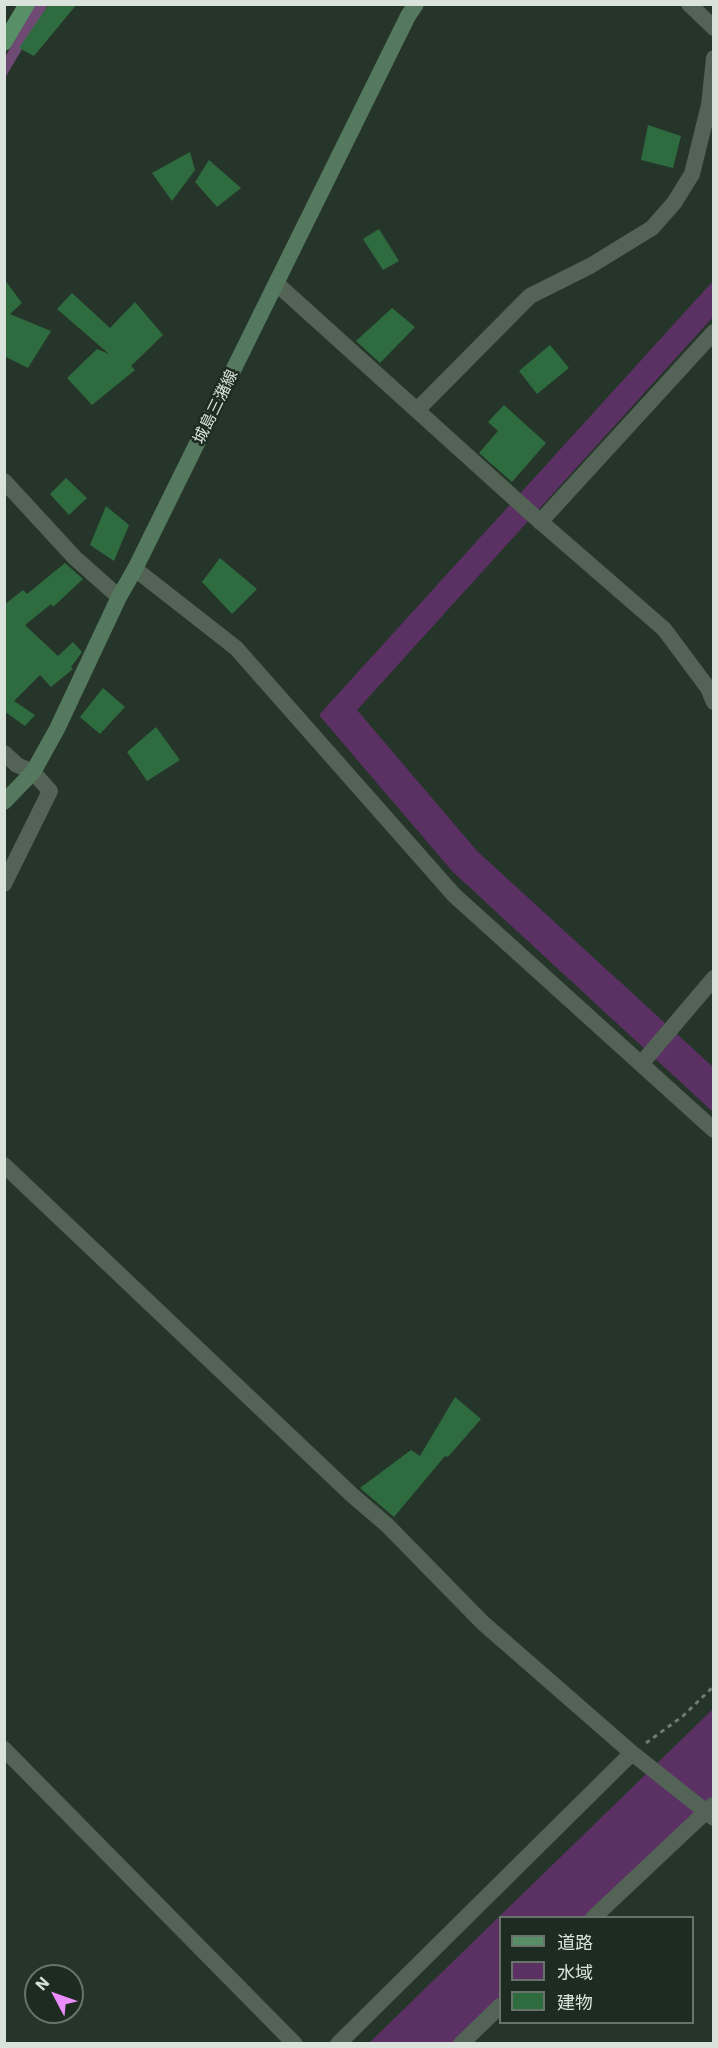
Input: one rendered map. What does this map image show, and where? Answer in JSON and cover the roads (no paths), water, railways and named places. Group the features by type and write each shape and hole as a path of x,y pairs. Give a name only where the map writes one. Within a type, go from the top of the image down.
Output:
{"main road":[{"path":"4,43 27,4"},
{"name":"城島三潴線","path":"4,802 33,772 57,729 119,597 416,4"}],"street":[{"path":"689,4 714,28"},
{"path":"417,410 530,296 590,266 652,228 674,203 692,174 709,105 714,58"},
{"path":"277,284 538,520 664,629 712,692"},
{"path":"538,520 714,332"},
{"path":"4,481 75,558 119,597"},
{"path":"135,569 236,648 454,895 714,1130"},
{"path":"4,753 17,765 33,772 50,791 4,884"},
{"path":"641,1064 714,978"},
{"path":"4,1165 352,1495 387,1525 483,1623 632,1753 711,1811 594,1916"},
{"path":"4,1749 295,2043"},
{"path":"338,2043 632,1753"},
{"path":"461,2043 499,2008"}],"water":[{"path":"713,281 713,317 357,710 477,851 713,1067 713,1112 452,871 319,715"},
{"path":"713,1709 713,1795 589,1916 500,1916"},
{"path":"499,1917 499,2005 460,2043 368,2044"}]}
